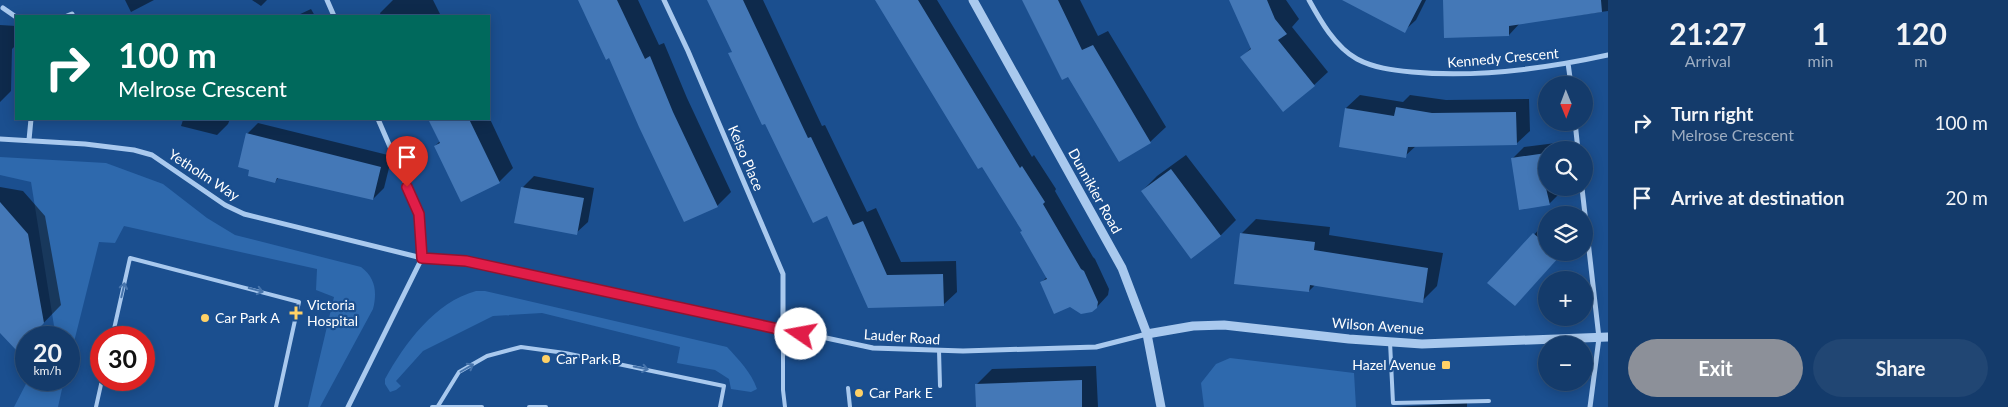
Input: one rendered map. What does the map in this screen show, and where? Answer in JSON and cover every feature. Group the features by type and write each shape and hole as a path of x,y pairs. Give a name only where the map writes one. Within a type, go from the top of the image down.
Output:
{"street":[{"path":"328,0 334,15"},
{"name":"Kelso Place","path":"664,0 692,60 783,274 783,330"},
{"name":"Dunnikier Road","path":"972,0 1122,268 1148,334 1161,407"},
{"name":"Kennedy Crescent","path":"1309,0 1319,18 1340,46 1355,58 1379,68 1441,74 1485,73 1568,63 1608,55"},
{"path":"3,8 15,16"},
{"path":"1568,63 1570,76"},
{"path":"29,140 31,120"},
{"path":"348,407 422,258 419,214 378,120"},
{"name":"Yetholm Way","path":"0,138 85,144 134,150 152,155 225,205 244,214 422,258"},
{"path":"1583,196 1604,338 1590,407"},
{"name":"Lauder Road","path":"422,258 466,261 873,348 939,350 1096,347 1148,334"},
{"name":"Wilson Avenue","path":"1148,334 1193,326 1224,325 1422,344 1604,338"}],"lane":[{"path":"115,326 130,258 299,302 276,407"},
{"path":"783,330 783,390 785,407"},
{"path":"1390,342 1393,403 1489,401"},
{"path":"438,406 459,372 487,356 521,347 565,352 724,386 720,407"},
{"path":"939,350 940,386"},
{"path":"848,388 850,407"},
{"path":"96,407 100,391"},
{"path":"432,407 482,407"},
{"path":"529,407 546,407"}],"shaded area":[{"path":"0,157 106,163 163,184 207,218 235,235 361,267 370,276 374,286 373,309 320,407 308,407 334,297 316,290 317,269 124,226 115,243 99,242 78,326 54,326 31,182 0,175"},
{"path":"476,291 485,291 727,347 748,372 757,389 751,392 731,389 729,379 715,370 677,363 680,347 542,313 493,316 423,351 396,381 401,386 390,392 385,384 385,379 412,338 434,314 447,304 461,296"},
{"path":"1230,358 1354,373 1356,407 1204,407 1201,383 1216,364"},
{"path":"22,391 62,391 58,407 14,407"}],"building":[{"path":"578,0 617,0 645,59 650,56 673,112 718,207 684,222 609,58 606,60"},
{"path":"707,0 743,0 808,138 811,137 853,225 863,221 887,275 943,274 944,306 868,308 827,216 813,223 765,124 762,125 728,53 732,52"},
{"path":"875,0 918,0 1020,168 1022,166 1045,202 1043,204 1081,269 1084,271 1098,302 1097,308 1092,312 1081,314 1070,307 1054,314 1040,282 1047,279 1020,232 1022,231 982,167 978,169"},
{"path":"1022,0 1058,0 1082,50 1093,45 1151,143 1119,162 1068,77 1062,80"},
{"path":"1229,0 1267,0 1275,19 1287,34 1278,40 1315,86 1283,112 1240,57 1251,49"},
{"path":"1342,0 1422,0 1405,33"},
{"path":"1443,0 1601,0 1602,12 1509,26 1509,36 1444,38"},
{"path":"1396,107 1432,113 1516,112 1517,145 1408,147 1406,158 1339,147 1345,108 1394,116"},
{"path":"428,120 469,120 500,183 461,202 434,146 440,143"},
{"path":"246,133 381,167 373,200 277,178 275,183 248,176 249,170 238,167"},
{"path":"1538,154 1538,196 1548,196 1550,205 1519,210 1511,158"},
{"path":"1171,169 1221,236 1191,259 1141,191"},
{"path":"521,187 584,198 577,235 514,223"},
{"path":"0,202 28,234 44,323 41,326 15,326 15,349 0,333"},
{"path":"1240,233 1315,242 1314,250 1428,268 1423,303 1310,285 1309,292 1234,284"},
{"path":"1533,233 1538,237 1538,261 1556,261 1546,271 1538,271 1538,280 1515,306 1487,283"},
{"path":"1082,380 1082,407 976,407 975,384"}],"place":[{"name":"Victoria Hospital","path":"296,313"},
{"name":"Car Park A","path":"205,318"},
{"name":"Car Park B","path":"546,359"},
{"name":"Hazel Avenue","path":"1446,365"},
{"name":"Car Park E","path":"859,393"}],"route":[{"path":"407,187 419,214 422,258 466,261 801,334"}]}
